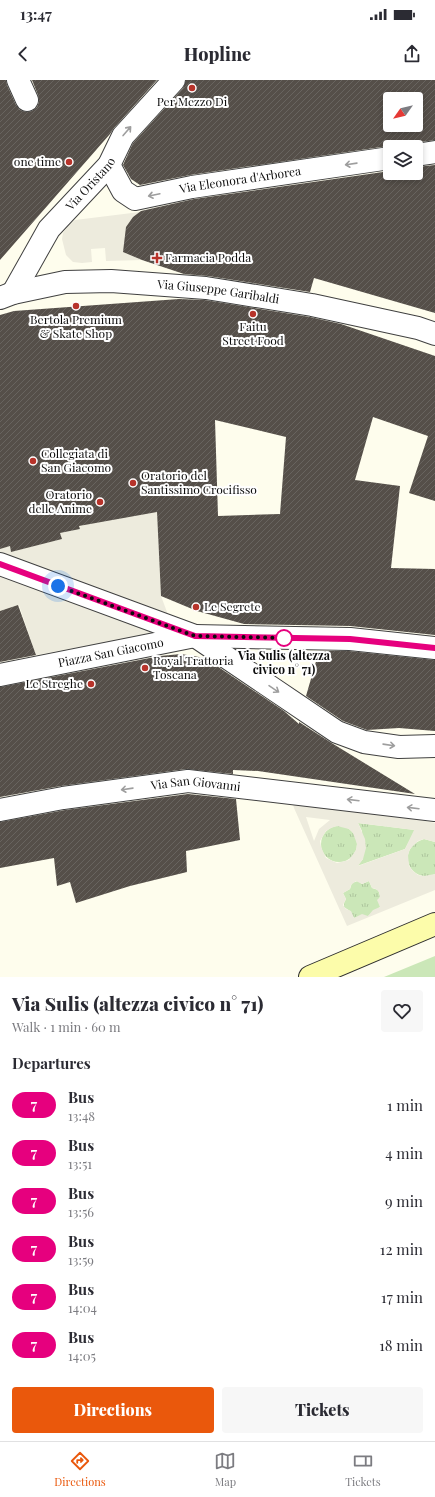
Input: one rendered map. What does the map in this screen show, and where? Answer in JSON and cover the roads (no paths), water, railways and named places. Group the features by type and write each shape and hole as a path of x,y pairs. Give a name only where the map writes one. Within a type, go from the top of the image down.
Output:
{"street":[{"path":"18,80 27,100"},
{"name":"Via Oristano","path":"7,295 49,229 109,166 123,136 174,80"},
{"path":"423,153 435,152"},
{"name":"Via Eleonora d'Arborea","path":"109,166 123,191 135,199 192,187 383,159"},
{"name":"Via Giuseppe Garibaldi","path":"7,295 65,282 111,281 206,288 312,305 418,328 435,334"},
{"name":"Piazza San Giacomo","path":"0,564 195,636"},
{"path":"195,636 350,639 435,648"},
{"path":"195,636 336,732 364,742 399,747 435,746"},
{"name":"Piazza San Giacomo","path":"0,675 195,636"},
{"name":"Via San Giovanni","path":"0,810 63,798 188,780 435,810"},
{"path":"310,977 435,924"}],"place":[{"name":"Per Mezzo Di","path":"192,88"},
{"name":"one time","path":"69,162"},
{"name":"Farmacia Podda","path":"157,258"},
{"name":"Bertola Premium & Skate Shop","path":"76,306"},
{"name":"Faitu Street Food","path":"253,314"},
{"name":"Collegiata di San Giacomo","path":"33,461"},
{"name":"Oratorio del Santissimo Crocifisso","path":"133,483"},
{"name":"Oratorio delle Anime","path":"100,502"},
{"name":"Le Segrete","path":"196,607"},
{"name":"Via Sulis (altezza civico n° 71)","path":"284,638"},
{"name":"Royal Trattoria Toscana","path":"145,668"},
{"name":"Le Streghe","path":"91,684"}]}
